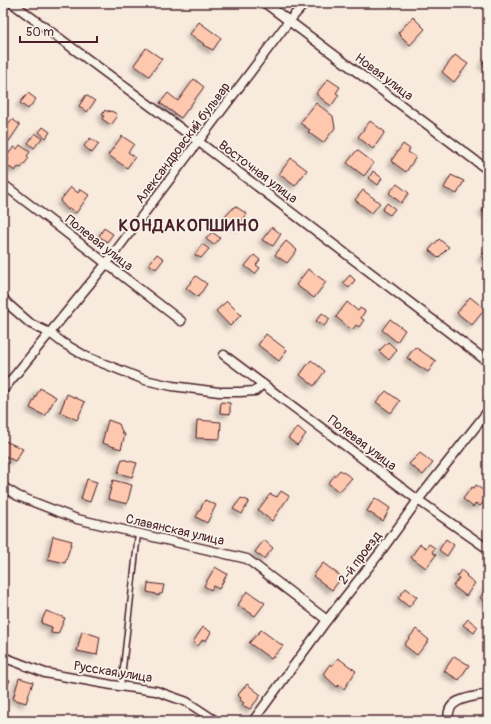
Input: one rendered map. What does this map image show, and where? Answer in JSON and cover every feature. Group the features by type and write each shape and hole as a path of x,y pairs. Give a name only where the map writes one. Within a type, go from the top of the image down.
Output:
{"street":[{"name":"Восточная улица","path":"12,3 199,142 488,362"},
{"name":"Новая улица","path":"265,3 488,170"},
{"name":"Александровский бульвар","path":"3,390 106,264 289,21 305,3"},
{"name":"Полевая улица","path":"3,184 181,321"},
{"path":"3,298 31,324 63,343 94,360 145,380 172,386 219,392 255,391 263,384"},
{"name":"Полевая улица","path":"224,355 418,500 488,549"},
{"name":"2-й проезд","path":"253,721 418,500 488,412"},
{"name":"Славянская улица","path":"3,487 18,496 76,519 247,559 327,620"},
{"name":"Русская улица","path":"3,657 45,673 156,691 187,702 216,721"},
{"path":"449,721 448,717 450,708 456,701 488,694"}],"lane":[{"path":"121,686 138,533"}],"building":[{"path":"413,17 425,29 410,45 398,33"},
{"path":"199,22 221,38 213,50 203,45 204,44 190,34"},
{"path":"146,48 162,59 149,76 134,65"},
{"path":"455,55 468,64 454,82 442,72"},
{"path":"488,56 488,68 482,64"},
{"path":"194,79 204,87 181,118 160,103 168,93 178,101"},
{"path":"328,79 340,87 336,93 339,95 331,106 316,94"},
{"path":"28,93 36,99 28,109 20,103"},
{"path":"86,95 95,101 87,112 79,106"},
{"path":"316,103 333,116 335,128 323,143 308,132 310,130 300,123"},
{"path":"105,110 108,112 109,110 110,112 111,111 117,114 117,117 111,125 102,119 104,116 102,115"},
{"path":"12,119 20,125 9,141 3,136 3,131"},
{"path":"370,121 385,132 373,149 358,137"},
{"path":"43,127 50,132 46,138 39,132"},
{"path":"35,133 42,138 34,148 28,143"},
{"path":"122,136 134,144 128,152 135,157 127,168 108,155"},
{"path":"90,138 99,144 92,153 84,146"},
{"path":"403,144 410,149 408,152 416,157 406,172 391,161"},
{"path":"20,145 30,152 27,156 29,158 21,168 18,167 15,171 5,164 9,159 6,157 14,147 17,149"},
{"path":"357,150 374,163 364,176 347,163"},
{"path":"291,158 307,170 295,186 279,174"},
{"path":"373,171 382,178 378,185 369,178"},
{"path":"451,175 464,181 457,194 444,188"},
{"path":"397,184 409,193 401,203 389,193"},
{"path":"71,187 78,193 80,189 89,195 76,213 69,208 68,210 60,201"},
{"path":"363,190 380,203 372,213 355,200"},
{"path":"387,203 395,209 390,215 382,210"},
{"path":"488,203 488,215 482,211"},
{"path":"235,206 247,214 238,227 225,217"},
{"path":"272,227 281,234 273,246 262,240"},
{"path":"104,228 113,234 107,242 99,236"},
{"path":"212,232 220,238 214,245 206,239"},
{"path":"439,239 449,247 438,258 429,250"},
{"path":"286,241 297,250 287,263 275,255"},
{"path":"202,244 209,249 201,258 195,255"},
{"path":"488,248 488,262 481,257"},
{"path":"157,254 164,259 156,269 149,264"},
{"path":"254,255 260,260 256,265 260,268 255,274 245,266"},
{"path":"308,269 326,282 314,298 296,285"},
{"path":"350,275 355,280 349,288 343,283"},
{"path":"196,276 207,284 198,297 186,288"},
{"path":"470,297 485,309 472,325 457,313"},
{"path":"227,301 241,315 230,326 216,311"},
{"path":"347,302 358,311 360,308 365,311 361,318 364,320 359,327 356,325 352,330 336,317"},
{"path":"322,313 330,319 324,326 316,321"},
{"path":"390,319 405,330 397,342 382,330"},
{"path":"266,334 287,350 279,361 258,345"},
{"path":"388,342 397,350 389,360 379,351"},
{"path":"415,347 436,361 428,372 407,358"},
{"path":"311,360 325,371 314,386 300,375"},
{"path":"40,388 56,397 45,416 30,408"},
{"path":"386,391 400,401 391,413 376,402"},
{"path":"67,394 85,402 77,420 60,412"},
{"path":"221,402 230,403 230,414 220,413"},
{"path":"108,420 119,424 123,434 125,434 121,449 102,443"},
{"path":"197,420 221,422 220,439 196,438"},
{"path":"298,427 306,434 297,445 288,438"},
{"path":"5,441 23,449 15,461 3,455 3,445"},
{"path":"420,453 433,463 423,475 409,464"},
{"path":"122,459 137,463 132,477 118,473"},
{"path":"340,470 352,478 339,492 328,483"},
{"path":"87,479 97,482 90,502 81,499"},
{"path":"113,480 132,485 127,504 108,499"},
{"path":"476,485 488,494 488,497 480,506 476,503 473,507 463,499 472,487 474,488"},
{"path":"281,491 289,496 272,521 258,510 270,494 277,497"},
{"path":"241,498 249,501 242,514 233,509"},
{"path":"375,498 390,508 383,521 367,511"},
{"path":"205,500 216,505 207,523 196,517"},
{"path":"53,536 72,541 65,563 48,559"},
{"path":"446,539 454,545 447,556 439,550"},
{"path":"264,540 273,548 264,559 255,552"},
{"path":"420,544 426,548 429,544 435,548 432,552 436,555 426,568 411,557"},
{"path":"323,563 342,577 332,590 313,576"},
{"path":"215,567 227,574 219,589 213,586 211,590 204,586"},
{"path":"461,570 475,583 466,596 453,586 459,578 457,576"},
{"path":"148,583 164,585 162,594 159,594 159,596 147,592"},
{"path":"487,587 488,588 488,603 480,598"},
{"path":"406,588 417,597 409,607 398,598"},
{"path":"247,591 265,603 255,616 238,605"},
{"path":"46,611 65,618 58,634 51,633 52,627 41,623"},
{"path":"468,619 478,627 474,633 463,625"},
{"path":"203,627 211,632 206,641 203,639 198,646 193,642"},
{"path":"416,629 429,640 417,655 404,645"},
{"path":"261,630 283,646 271,659 249,643"},
{"path":"82,631 100,637 97,655 77,651"},
{"path":"454,656 469,665 459,680 444,671"},
{"path":"338,658 356,671 344,689 339,685 337,687 323,674 330,664 332,666"},
{"path":"3,677 10,680 3,696"},
{"path":"19,678 33,682 26,703 13,699"},
{"path":"247,684 261,695 250,709 242,705 244,703 240,700 241,698 238,695"}],"district":[{"name":"КОНДАКОПШИНО","path":"189,225"}]}
